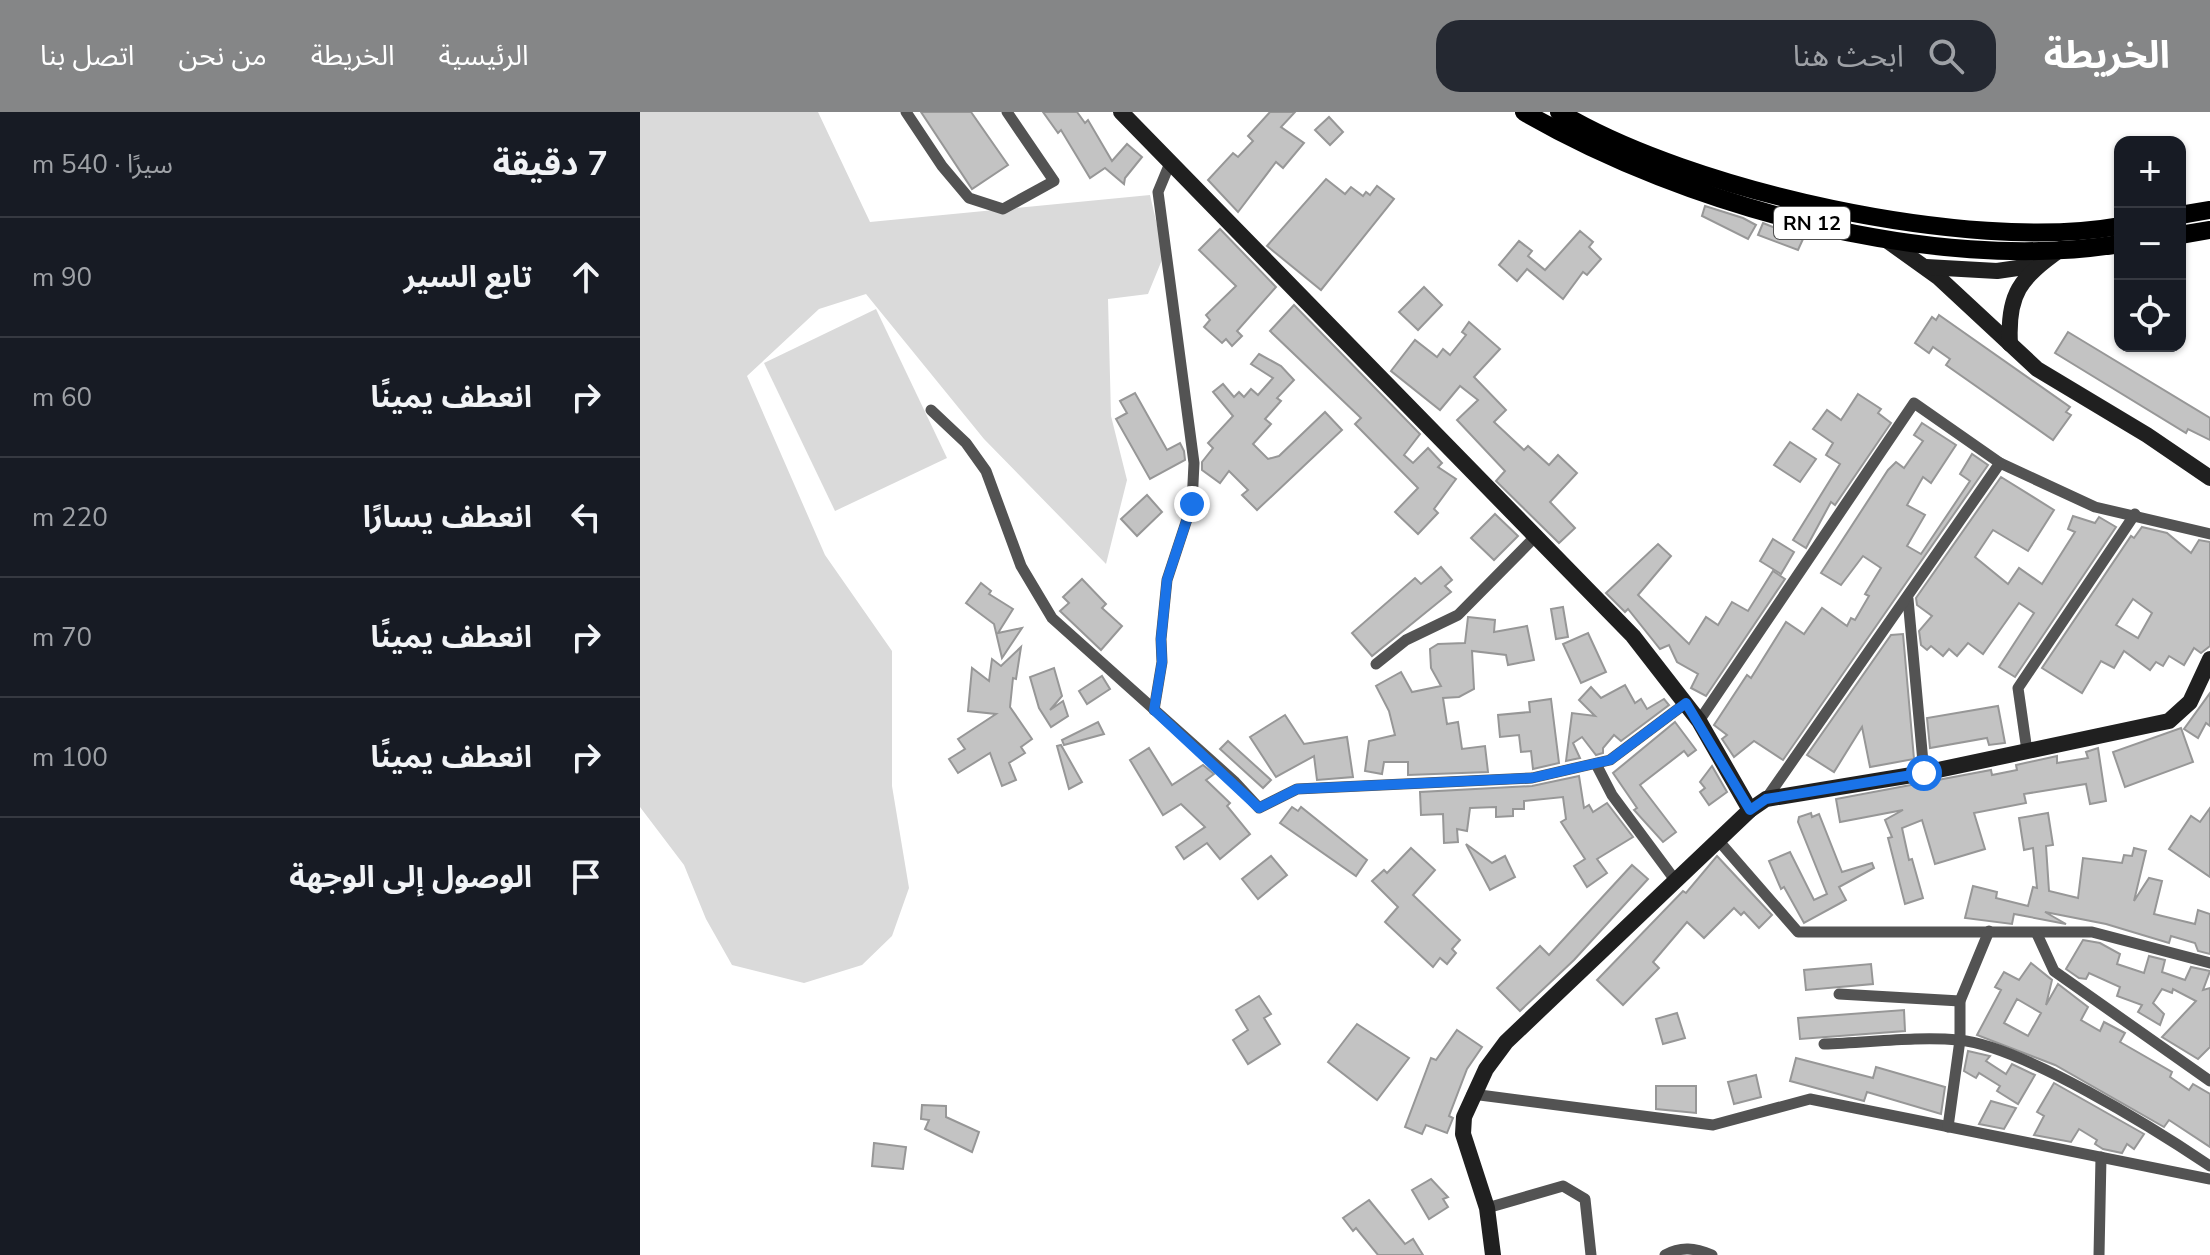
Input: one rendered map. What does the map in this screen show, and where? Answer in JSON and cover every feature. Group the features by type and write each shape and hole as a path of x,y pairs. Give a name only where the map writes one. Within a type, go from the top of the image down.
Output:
{"highway":[{"name":"RN 12","path":"1524,112 1579,144 1690,190 1794,219 1883,238 2001,249 2114,245"},
{"name":"RN 12","path":"1559,112 1644,155 1700,173 1885,217 2001,232 2056,233 2114,227"},
{"path":"2186,214 2210,210"},
{"path":"2186,234 2210,230"}],"main road":[{"path":"1121,112 1633,636 1699,721 1750,810"},
{"path":"1883,238 1926,267 2059,384 2147,435 2210,478"},
{"path":"2010,344 2011,304 2024,279 2061,249"},
{"path":"1926,267 1997,271 2038,265"},
{"path":"2147,435 2210,464"},
{"path":"1493,1255 1487,1208 1463,1134 1472,1094 1506,1042 1750,810 1766,799 1924,773 2169,721 2190,702 2210,659"}],"street":[{"path":"906,112 942,166 969,198 1003,209 1054,181 1007,112"},
{"path":"1154,710 1162,662 1167,580 1192,504 1194,463 1158,192 1170,163"},
{"path":"1699,721 1914,403 2000,463 2095,507 2210,534"},
{"path":"931,410 966,443 986,471 1021,566 1052,618 1259,808 1297,789 1532,778 1596,764 1610,760 1686,703"},
{"path":"1766,799 2000,463"},
{"path":"2027,751 2018,688 2135,514"},
{"path":"1376,664 1406,640 1458,615 1537,535"},
{"path":"1908,599 1924,773"},
{"path":"1596,764 1612,795 1675,880"},
{"path":"1718,840 1798,932 2092,932 2210,963"},
{"path":"1948,1127 1960,1040 1960,1001 1989,931"},
{"path":"2037,934 2054,971 2210,1081"},
{"path":"1839,994 1960,1001"},
{"path":"1824,1044 1960,1040 2024,1061 2164,1135 2210,1166"},
{"path":"1472,1094 1713,1125 1810,1099 2210,1179"},
{"path":"2099,1255 2101,1157"},
{"path":"1487,1208 1563,1186 1585,1199 1591,1255"},
{"path":"1665,1255 1678,1249 1696,1249 1712,1255"}],"shaded area":[{"path":"640,112 818,112 870,222 1150,195 1164,255 1148,294 1108,299 1111,416 1127,480 1106,564 984,439 866,294 819,309 747,376 825,555 892,651 892,786 909,888 892,936 862,965 804,983 732,965 706,919 684,865 640,807"},
{"path":"876,309 947,458 835,511 764,363"}],"building":[{"path":"921,112 971,112 1008,165 972,189"},
{"path":"1043,112 1077,112 1085,123 1088,120 1112,161 1127,144 1142,157 1125,178 1124,184 1105,168 1090,178 1061,130 1058,133"},
{"path":"1270,112 1295,112 1281,127 1304,143 1283,168 1276,162 1238,212 1208,180 1233,153 1238,157 1253,141 1248,136"},
{"path":"1329,117 1343,132 1330,145 1315,130"},
{"path":"1326,179 1345,194 1351,187 1363,196 1366,192 1370,195 1377,186 1394,199 1321,290 1267,246"},
{"path":"1705,206 1756,225 1748,239 1702,216"},
{"path":"1763,223 1803,239 1798,250 1758,235"},
{"path":"1220,229 1276,287 1237,331 1242,336 1232,346 1226,339 1222,343 1204,327 1210,320 1206,315 1236,286 1199,250"},
{"path":"1580,231 1593,242 1589,247 1601,259 1587,275 1583,272 1563,299 1527,269 1517,281 1499,265 1519,241 1532,251 1528,256 1545,270"},
{"path":"1424,287 1442,305 1418,330 1399,312"},
{"path":"1294,305 1420,434 1404,455 1413,463 1428,448 1442,463 1438,467 1456,479 1434,509 1438,513 1418,534 1395,512 1418,488 1355,424 1361,418 1270,331"},
{"path":"1939,315 2070,407 2066,412 2071,415 2053,440 1946,365 1950,359 1933,347 1929,353 1915,343 1932,317 1936,320"},
{"path":"1469,322 1500,349 1474,377 1506,410 1494,422 1524,450 1528,446 1549,465 1558,455 1577,473 1550,502 1575,528 1559,543 1496,481 1505,471 1457,420 1478,400 1460,386 1440,410 1391,371 1415,340 1437,357 1443,349 1450,355 1466,335 1462,332"},
{"path":"2068,332 2210,418 2210,440 2188,429 2186,433 2055,353"},
{"path":"1259,354 1281,366 1294,380 1277,398 1281,401 1265,419 1271,424 1253,444 1268,459 1279,456 1325,412 1342,430 1257,510 1242,495 1248,490 1229,471 1220,483 1202,470 1202,462 1213,448 1208,443 1233,416 1213,392 1223,384 1234,397 1239,392 1244,397 1251,389 1258,395 1273,378 1251,364"},
{"path":"1135,393 1167,450 1180,443 1184,451 1185,460 1150,479 1116,419 1127,413 1120,401"},
{"path":"1858,394 1881,409 1878,413 1891,423 1835,505 1831,502 1806,548 1793,540 1840,464 1826,455 1833,443 1813,429 1827,410 1841,420"},
{"path":"1922,423 1956,445 1931,483 1923,477 1907,505 1925,515 1907,546 1921,554 1970,481 1960,474 1972,454 1988,465 1783,760 1754,741 1734,757 1722,739 1727,735 1714,725 1747,675 1751,678 1786,622 1804,634 1822,608 1847,626 1851,618 1855,620 1869,596 1865,594 1881,568 1863,556 1841,585 1821,573 1888,470 1896,462 1904,468 1923,441 1914,435"},
{"path":"1790,442 1816,459 1800,482 1774,465"},
{"path":"2001,477 2054,510 2028,551 1993,530 1975,557 2008,584 2019,568 2042,584 2075,532 2068,529 2073,516 2095,523 2099,517 2116,527 2015,677 1999,667 2034,613 2019,603 1983,654 1968,643 1957,656 1949,649 1943,656 1931,646 1927,650 1921,645 1919,631 1932,616 1917,605 1916,598"},
{"path":"1147,495 1162,512 1137,536 1121,519"},
{"path":"1495,514 1518,536 1494,560 1471,538"},
{"path":"2142,527 2167,533 2191,553 2199,540 2210,542 2210,646 2201,653 2194,648 2184,665 2169,656 2163,666 2156,662 2150,670 2124,651 2114,668 2101,661 2082,693 2042,668 2131,536 2134,538","holes":["2133,599 2152,613 2138,638 2116,625"]},
{"path":"1773,539 1794,552 1781,574 1760,561"},
{"path":"1658,544 1671,556 1638,595 1689,644 1706,617 1718,625 1732,602 1748,611 1773,571 1785,579 1706,696 1691,688 1698,674 1677,662 1669,645 1660,649 1628,609 1625,612 1606,593"},
{"path":"1441,567 1452,580 1445,586 1451,592 1372,656 1352,633 1415,578 1421,584"},
{"path":"1082,579 1106,604 1102,608 1122,626 1101,650 1060,611 1069,603 1063,597"},
{"path":"981,583 991,591 989,594 1013,609 998,633 1022,628 1002,658 994,624 966,603"},
{"path":"1563,607 1568,637 1556,639 1551,609"},
{"path":"1468,617 1495,620 1494,632 1527,626 1534,660 1508,665 1506,655 1472,651 1474,689 1459,697 1443,698 1447,724 1458,722 1462,749 1485,746 1488,772 1408,775 1408,762 1384,762 1382,774 1365,771 1369,741 1395,735 1389,711 1376,686 1401,672 1412,692 1441,686 1431,668 1430,649 1438,644 1465,643"},
{"path":"1588,633 1606,672 1581,683 1563,644"},
{"path":"1903,634 1914,759 1870,767 1862,727 1834,772 1807,755 1891,635"},
{"path":"1021,647 1010,707 1032,739 1021,747 1025,753 1009,763 1016,780 1002,786 990,753 958,773 949,759 965,749 958,739 996,714 968,711 972,668 989,681 992,659 1001,666"},
{"path":"1054,668 1062,696 1050,710 1063,701 1068,716 1051,727 1039,708 1030,677"},
{"path":"1102,676 1110,689 1087,704 1079,691"},
{"path":"1625,685 1635,703 1641,699 1647,709 1664,699 1669,705 1621,741 1614,735 1603,748 1603,753 1596,755 1582,737 1573,743 1580,758 1566,761 1572,713 1595,716 1579,700 1591,687 1601,698"},
{"path":"2210,693 2210,726 2206,723 2198,738 2184,729"},
{"path":"1551,699 1559,763 1533,769 1531,751 1521,752 1519,735 1500,737 1498,715 1530,712 1529,702"},
{"path":"1998,706 2005,743 1989,745 1987,738 1930,748 1927,718"},
{"path":"1285,715 1304,744 1347,737 1353,777 1317,780 1314,756 1276,777 1250,737"},
{"path":"1098,722 1104,734 1064,745 1062,740"},
{"path":"1675,722 1696,750 1688,756 1684,751 1640,785 1676,832 1663,842 1634,810 1637,808 1613,773"},
{"path":"2181,728 2193,762 2125,787 2113,752"},
{"path":"1228,741 1271,780 1263,788 1220,749"},
{"path":"1061,745 1082,782 1069,789 1057,746"},
{"path":"1149,748 1172,785 1203,765 1214,774 1206,780 1230,803 1227,806 1250,834 1220,859 1207,843 1184,859 1176,847 1205,827 1181,804 1163,815 1130,760"},
{"path":"2098,748 2106,801 2090,804 2086,784 2024,794 2026,803 1974,813 1985,849 1935,864 1922,820 1902,828 1909,860 1912,859 1923,898 1905,904 1888,838 1892,837 1885,820 1903,810 1840,822 1836,799 1991,770 1992,775 2017,770 2016,765 2057,756 2057,763 2088,758 2086,752"},
{"path":"1712,766 1727,792 1709,805 1700,792 1705,788 1700,782"},
{"path":"1579,776 1584,808 1589,805 1593,812 1607,803 1633,837 1597,859 1607,873 1587,887 1574,866 1585,859 1561,822 1566,819 1563,797 1524,801 1524,809 1513,809 1513,816 1496,817 1496,807 1470,808 1467,831 1457,829 1458,842 1444,843 1443,814 1421,815 1420,792 1532,786"},
{"path":"1292,807 1298,811 1301,807 1367,860 1356,876 1280,823"},
{"path":"2210,808 2210,877 2169,849 2191,816 2200,822"},
{"path":"1811,813 1812,817 1819,814 1842,872 1872,863 1874,868 1839,887 1846,900 1804,923 1784,887 1781,889 1769,861 1790,852 1814,900 1827,894 1798,822 1799,817"},
{"path":"2048,813 2053,845 2046,846 2049,891 2078,898 2083,858 2122,863 2124,855 2132,856 2134,848 2146,851 2134,901 2149,878 2162,881 2154,914 2195,924 2198,910 2210,914 2210,954 2198,951 2195,943 2171,936 2169,943 2106,924 2045,912 2066,924 2014,914 2012,924 1965,918 1973,886 1997,892 1996,898 2028,906 2033,887 2037,888 2033,848 2024,850 2019,818"},
{"path":"1466,844 1492,863 1505,856 1515,877 1490,890"},
{"path":"1411,848 1435,870 1413,895 1460,940 1452,949 1456,953 1447,964 1440,958 1433,967 1385,922 1398,907 1372,881 1384,870 1387,873"},
{"path":"1271,856 1287,875 1258,899 1242,879"},
{"path":"1717,856 1772,915 1759,928 1744,912 1741,915 1734,908 1704,938 1687,922 1653,962 1659,968 1623,1005 1597,980 1683,891 1686,893"},
{"path":"1632,865 1648,879 1574,960 1520,1011 1497,988 1540,946 1549,955"},
{"path":"2083,940 2100,943 2120,954 2117,964 2144,973 2149,956 2165,960 2162,972 2185,980 2191,967 2210,971 2203,990 2210,988 2210,1047 2198,1059 2162,1037 2196,1001 2173,989 2172,993 2162,989 2153,1003 2164,1014 2160,1025 2138,1012 2142,1005 2117,996 2120,987 2089,973 2086,979 2079,978 2066,969"},
{"path":"2031,963 2052,980 2046,1005 2058,984 2088,1007 2081,1020 2100,1031 2104,1022 2125,1033 2120,1042 2172,1072 2170,1077 2189,1090 2193,1084 2210,1094 2210,1147 2169,1120 2164,1127 2055,1065 1977,1035 2001,990 1995,987 2004,972 2019,980","holes":["2017,999 2041,1013 2028,1036 2004,1023"]},
{"path":"1871,964 1873,984 1806,990 1804,970"},
{"path":"1259,996 1271,1014 1264,1018 1280,1044 1248,1064 1233,1040 1248,1030 1236,1010"},
{"path":"1904,1010 1905,1031 1800,1039 1798,1018"},
{"path":"1677,1013 1685,1038 1663,1044 1656,1019"},
{"path":"1357,1024 1409,1058 1377,1100 1328,1062"},
{"path":"1457,1030 1482,1047 1467,1069 1449,1116 1453,1118 1447,1133 1426,1125 1422,1134 1405,1127 1431,1058 1436,1060"},
{"path":"1968,1051 1990,1056 1986,1061 2006,1074 2012,1064 2035,1075 2018,1104 1997,1091 2000,1086 1979,1073 1976,1078 1964,1071"},
{"path":"1796,1058 1873,1078 1876,1067 1945,1087 1941,1114 1867,1092 1864,1101 1790,1081"},
{"path":"1756,1075 1761,1097 1734,1104 1728,1082"},
{"path":"2054,1083 2144,1134 2134,1149 2127,1144 2122,1153 2103,1149 2095,1144 2097,1140 2079,1129 2071,1142 2034,1135 2044,1116 2037,1112"},
{"path":"1656,1086 1696,1086 1696,1113 1656,1109"},
{"path":"1991,1101 2016,1108 2004,1129 1979,1124"},
{"path":"922,1105 946,1106 946,1117 979,1132 972,1152 925,1129 929,1120 921,1119"},
{"path":"874,1143 906,1147 903,1169 872,1166"},
{"path":"1431,1179 1448,1197 1443,1199 1448,1207 1429,1219 1412,1190"},
{"path":"1369,1200 1405,1244 1413,1239 1423,1255 1378,1255 1356,1228 1353,1231 1343,1218"}],"route":[{"path":"1192,504 1167,580 1162,662 1154,710 1234,781 1259,808 1297,789 1532,778 1610,760 1686,703 1750,810 1766,799 1924,773"}]}
